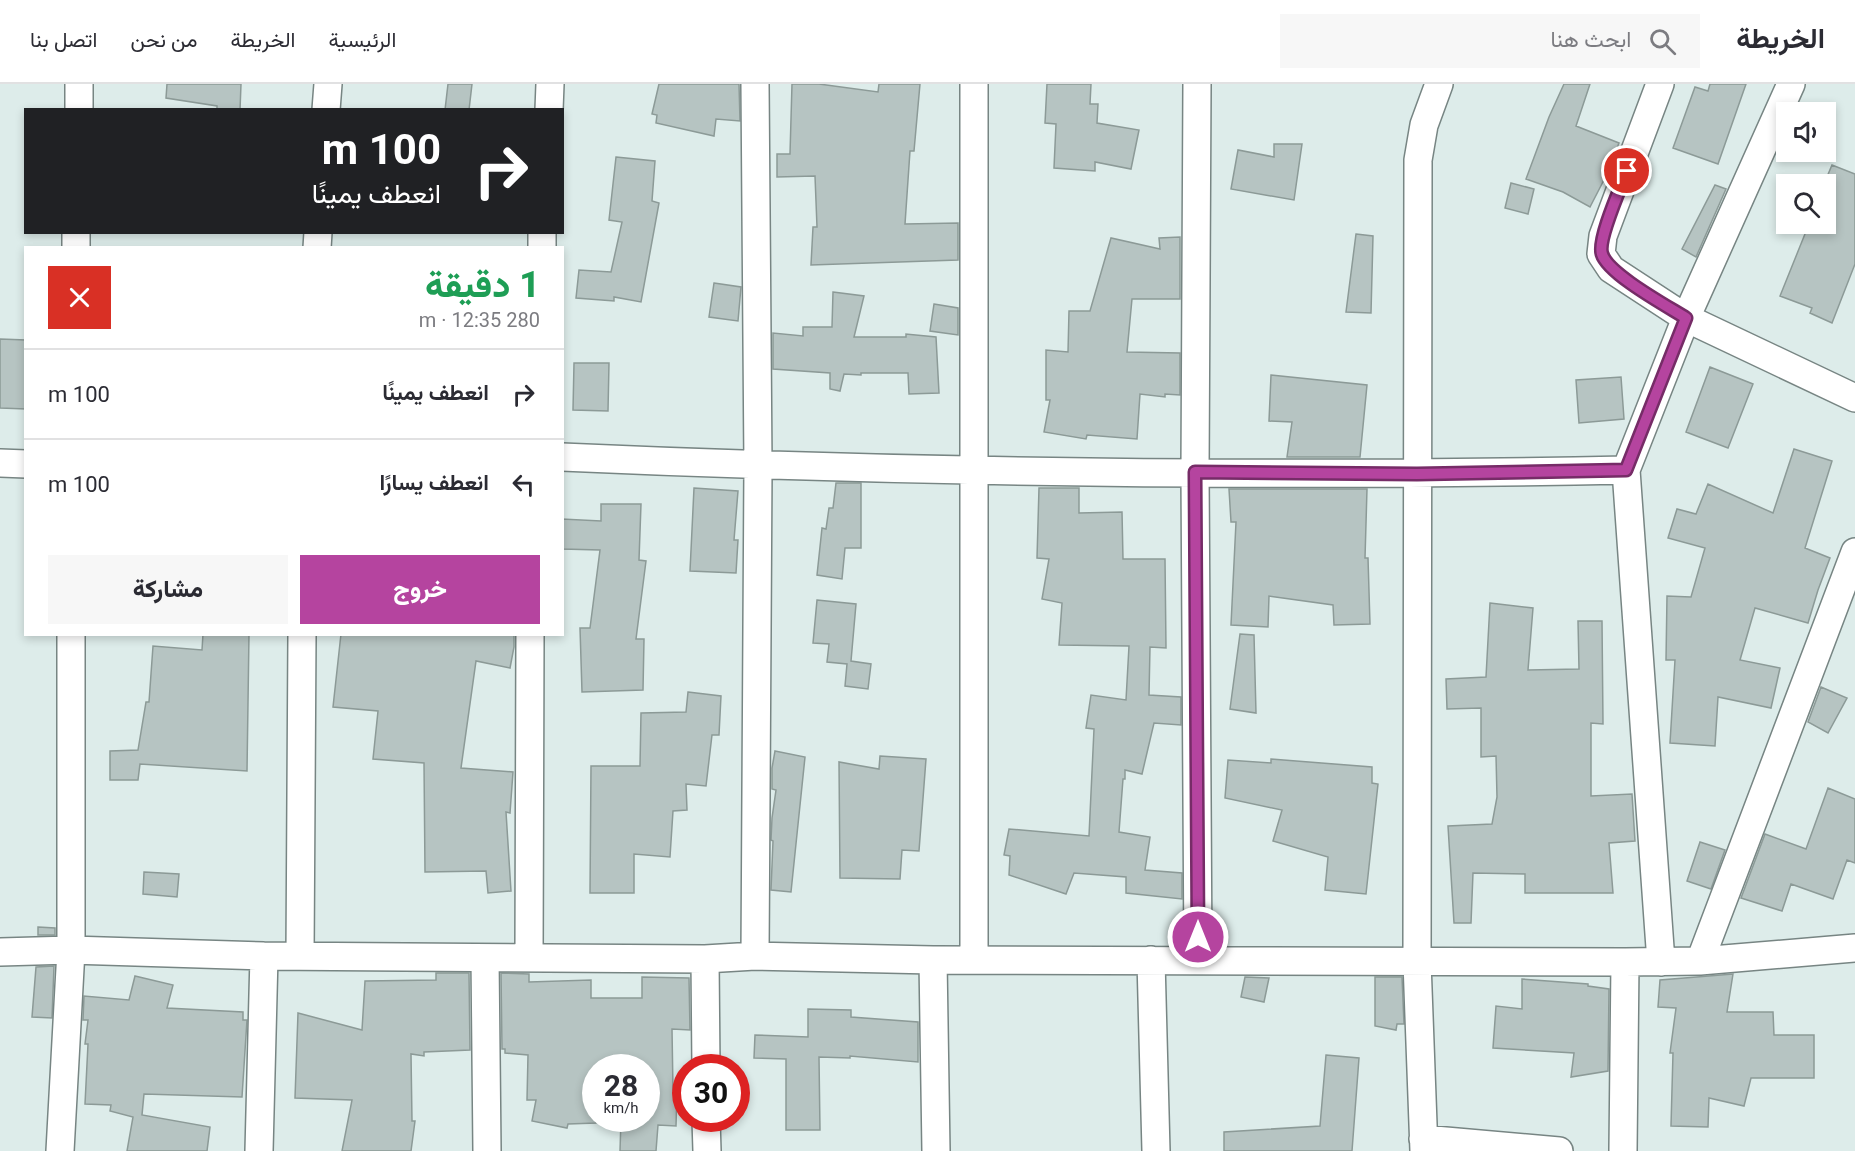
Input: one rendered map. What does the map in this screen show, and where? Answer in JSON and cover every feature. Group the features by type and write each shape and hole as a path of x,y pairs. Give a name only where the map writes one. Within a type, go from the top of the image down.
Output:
{"street":[{"path":"79,108 80,84"},
{"path":"326,108 328,84"},
{"path":"549,108 550,84"},
{"path":"755,84 759,466 755,956"},
{"path":"974,84 974,960"},
{"path":"1197,84 1195,472 1198,961"},
{"path":"1439,84 1424,125 1418,160 1418,962 1424,1145 1558,1151"},
{"path":"1660,84 1603,236 1601,254 1611,269 1686,318 1855,398"},
{"path":"1661,962 1626,470 1686,318 1791,84"},
{"path":"564,457 759,466 975,471 1417,474 1626,470"},
{"path":"0,463 24,464"},
{"path":"1700,961 1855,552"},
{"path":"60,1151 71,950 71,636"},
{"path":"300,956 302,636"},
{"path":"529,958 530,636"},
{"path":"0,952 71,950 264,956 485,958 705,959 755,956 933,960 1661,962 1700,961 1855,948"},
{"path":"259,1151 264,956"},
{"path":"485,958 487,1151"},
{"path":"705,959 706,1054"},
{"path":"933,960 936,1151"},
{"path":"1151,960 1156,1151"},
{"path":"1623,1151 1625,962"},
{"path":"706,1132 707,1151"}],"building":[{"path":"167,84 241,84 240,108 217,108 217,106 166,98"},
{"path":"448,84 472,84 469,108 445,108"},
{"path":"659,84 739,84 740,121 716,119 714,136 656,123 657,115 652,114"},
{"path":"792,84 819,84 878,92 879,84 920,84 914,151 910,151 905,224 958,223 958,260 811,265 813,227 817,227 815,176 777,177 777,154 790,154"},
{"path":"1047,84 1091,84 1090,104 1098,104 1097,123 1139,130 1131,169 1095,162 1095,171 1054,168 1056,124 1045,123"},
{"path":"1564,84 1590,84 1576,126 1619,143 1607,174 1590,207 1563,192 1526,179"},
{"path":"1710,84 1746,84 1718,164 1673,148 1695,87 1708,91"},
{"path":"1274,144 1302,144 1294,200 1231,189 1238,150 1274,157"},
{"path":"616,157 655,161 652,201 659,203 641,302 614,297 614,301 576,298 579,270 611,272 622,222 609,220"},
{"path":"1832,165 1855,174 1855,264 1832,323 1810,313 1812,308 1780,296 1805,234 1836,234 1836,174 1828,174"},
{"path":"1511,183 1534,189 1528,214 1505,208"},
{"path":"1715,185 1726,189 1696,257 1682,249"},
{"path":"1356,234 1373,236 1371,313 1346,312"},
{"path":"1180,237 1180,299 1132,299 1127,352 1180,353 1180,395 1165,394 1165,397 1140,394 1137,439 1087,435 1086,439 1044,432 1050,400 1046,400 1046,350 1068,352 1069,311 1090,311 1111,238 1160,249 1159,238"},
{"path":"714,283 741,287 738,321 709,317"},
{"path":"833,292 864,296 854,337 906,337 906,334 936,337 939,393 909,394 908,373 844,374 840,391 830,389 830,373 773,369 773,333 803,336 803,327 832,327"},
{"path":"934,304 958,308 958,335 930,331"},
{"path":"0,339 24,340 24,409 0,408"},
{"path":"574,363 609,363 608,411 573,410"},
{"path":"1710,367 1753,384 1728,448 1686,432"},
{"path":"1271,375 1367,385 1360,457 1287,457 1292,422 1269,421"},
{"path":"1621,377 1624,419 1579,423 1576,380"},
{"path":"1794,449 1832,461 1805,548 1830,558 1808,623 1755,608 1740,660 1780,668 1771,708 1718,697 1715,746 1670,743 1675,660 1666,660 1667,596 1691,597 1705,548 1668,538 1677,509 1696,514 1708,484 1773,513"},
{"path":"836,483 861,483 861,548 845,548 842,579 817,575 822,528 826,529 829,508 833,508"},
{"path":"694,488 738,491 734,540 738,540 736,573 690,571"},
{"path":"1039,488 1079,488 1079,513 1122,512 1123,559 1165,559 1166,648 1150,647 1149,695 1181,697 1181,725 1154,723 1142,774 1125,770 1119,832 1150,837 1145,870 1182,873 1182,899 1126,893 1126,877 1074,873 1066,894 1009,875 1010,856 1004,855 1009,829 1089,836 1094,729 1086,728 1091,695 1126,700 1129,646 1059,645 1062,603 1042,599 1049,559 1037,558"},
{"path":"1229,489 1367,489 1365,558 1368,558 1370,624 1334,625 1333,605 1269,596 1268,627 1231,625 1236,522 1231,522"},
{"path":"601,504 641,504 639,560 646,561 636,639 644,639 643,690 582,692 580,628 590,628 600,550 564,549 564,519 601,521"},
{"path":"817,600 856,604 851,661 871,664 868,689 845,686 847,664 827,662 829,644 813,643"},
{"path":"1490,603 1533,608 1528,670 1579,669 1578,621 1602,621 1603,724 1591,723 1591,796 1632,794 1635,841 1609,843 1613,893 1525,893 1525,874 1473,873 1471,923 1454,923 1448,826 1492,824 1497,797 1496,756 1481,757 1481,708 1447,709 1446,679 1486,677"},
{"path":"1240,634 1254,635 1256,713 1230,709"},
{"path":"203,636 249,636 247,771 140,764 138,780 110,780 110,751 138,750 146,702 149,702 153,646 202,650"},
{"path":"341,636 514,636 510,668 476,661 461,768 513,772 510,813 506,812 511,891 488,893 486,871 425,872 424,763 373,759 378,711 333,707"},
{"path":"1821,687 1847,698 1828,733 1808,722"},
{"path":"688,692 721,696 719,735 712,735 706,786 686,784 687,810 673,811 670,857 634,854 634,893 590,893 591,766 640,766 641,713 686,712"},
{"path":"775,751 805,757 791,892 771,890 772,818 776,790 772,789 772,768"},
{"path":"880,756 926,759 919,851 902,850 900,879 840,878 839,762 879,769"},
{"path":"1271,759 1372,767 1372,783 1378,784 1366,894 1325,890 1328,857 1273,841 1282,810 1225,798 1228,760 1271,763"},
{"path":"1828,788 1855,799 1855,863 1847,860 1833,899 1791,884 1782,911 1741,898 1765,834 1806,849"},
{"path":"1700,842 1725,850 1711,889 1687,881"},
{"path":"144,872 179,874 177,897 143,894"},
{"path":"38,927 55,928 55,935 38,935"},
{"path":"54,966 52,1018 32,1017 36,967"},
{"path":"436,973 469,973 470,1050 424,1052 424,1056 411,1054 412,1121 415,1121 411,1151 342,1151 352,1100 295,1098 298,1013 362,1030 365,981 436,980"},
{"path":"501,973 529,974 529,982 591,980 591,998 642,998 642,977 689,978 690,1030 672,1029 672,1126 660,1125 660,1054 582,1054 582,1124 568,1124 567,1128 532,1121 536,1100 527,1100 528,1055 505,1053 505,1049 502,1049"},
{"path":"1733,974 1727,1012 1773,1012 1774,1035 1814,1035 1814,1078 1751,1078 1744,1106 1709,1098 1708,1127 1671,1126 1673,1053 1670,1053 1676,1008 1658,1007 1660,980"},
{"path":"135,976 173,985 167,1008 243,1012 243,1020 247,1020 242,1097 144,1094 142,1115 210,1127 207,1151 127,1151 133,1117 110,1111 111,1105 85,1104 88,1044 85,1044 88,1020 83,1020 84,996 129,1000"},
{"path":"1245,977 1269,978 1264,1002 1241,997"},
{"path":"1375,977 1402,977 1404,1024 1397,1024 1396,1030 1375,1026"},
{"path":"1522,979 1588,984 1588,986 1609,989 1608,1071 1571,1077 1574,1053 1493,1048 1496,1006 1522,1009"},
{"path":"808,1009 851,1010 851,1017 918,1022 918,1062 850,1056 850,1058 819,1057 820,1130 786,1130 786,1059 754,1058 755,1035 808,1037"},
{"path":"1326,1055 1359,1058 1352,1151 1224,1151 1224,1132 1320,1126"},
{"path":"621,1132 657,1132 656,1151 620,1151"}],"route":[{"path":"1198,937 1195,472 1417,474 1626,470 1686,318 1611,269 1601,254 1603,236 1627,171"}]}
